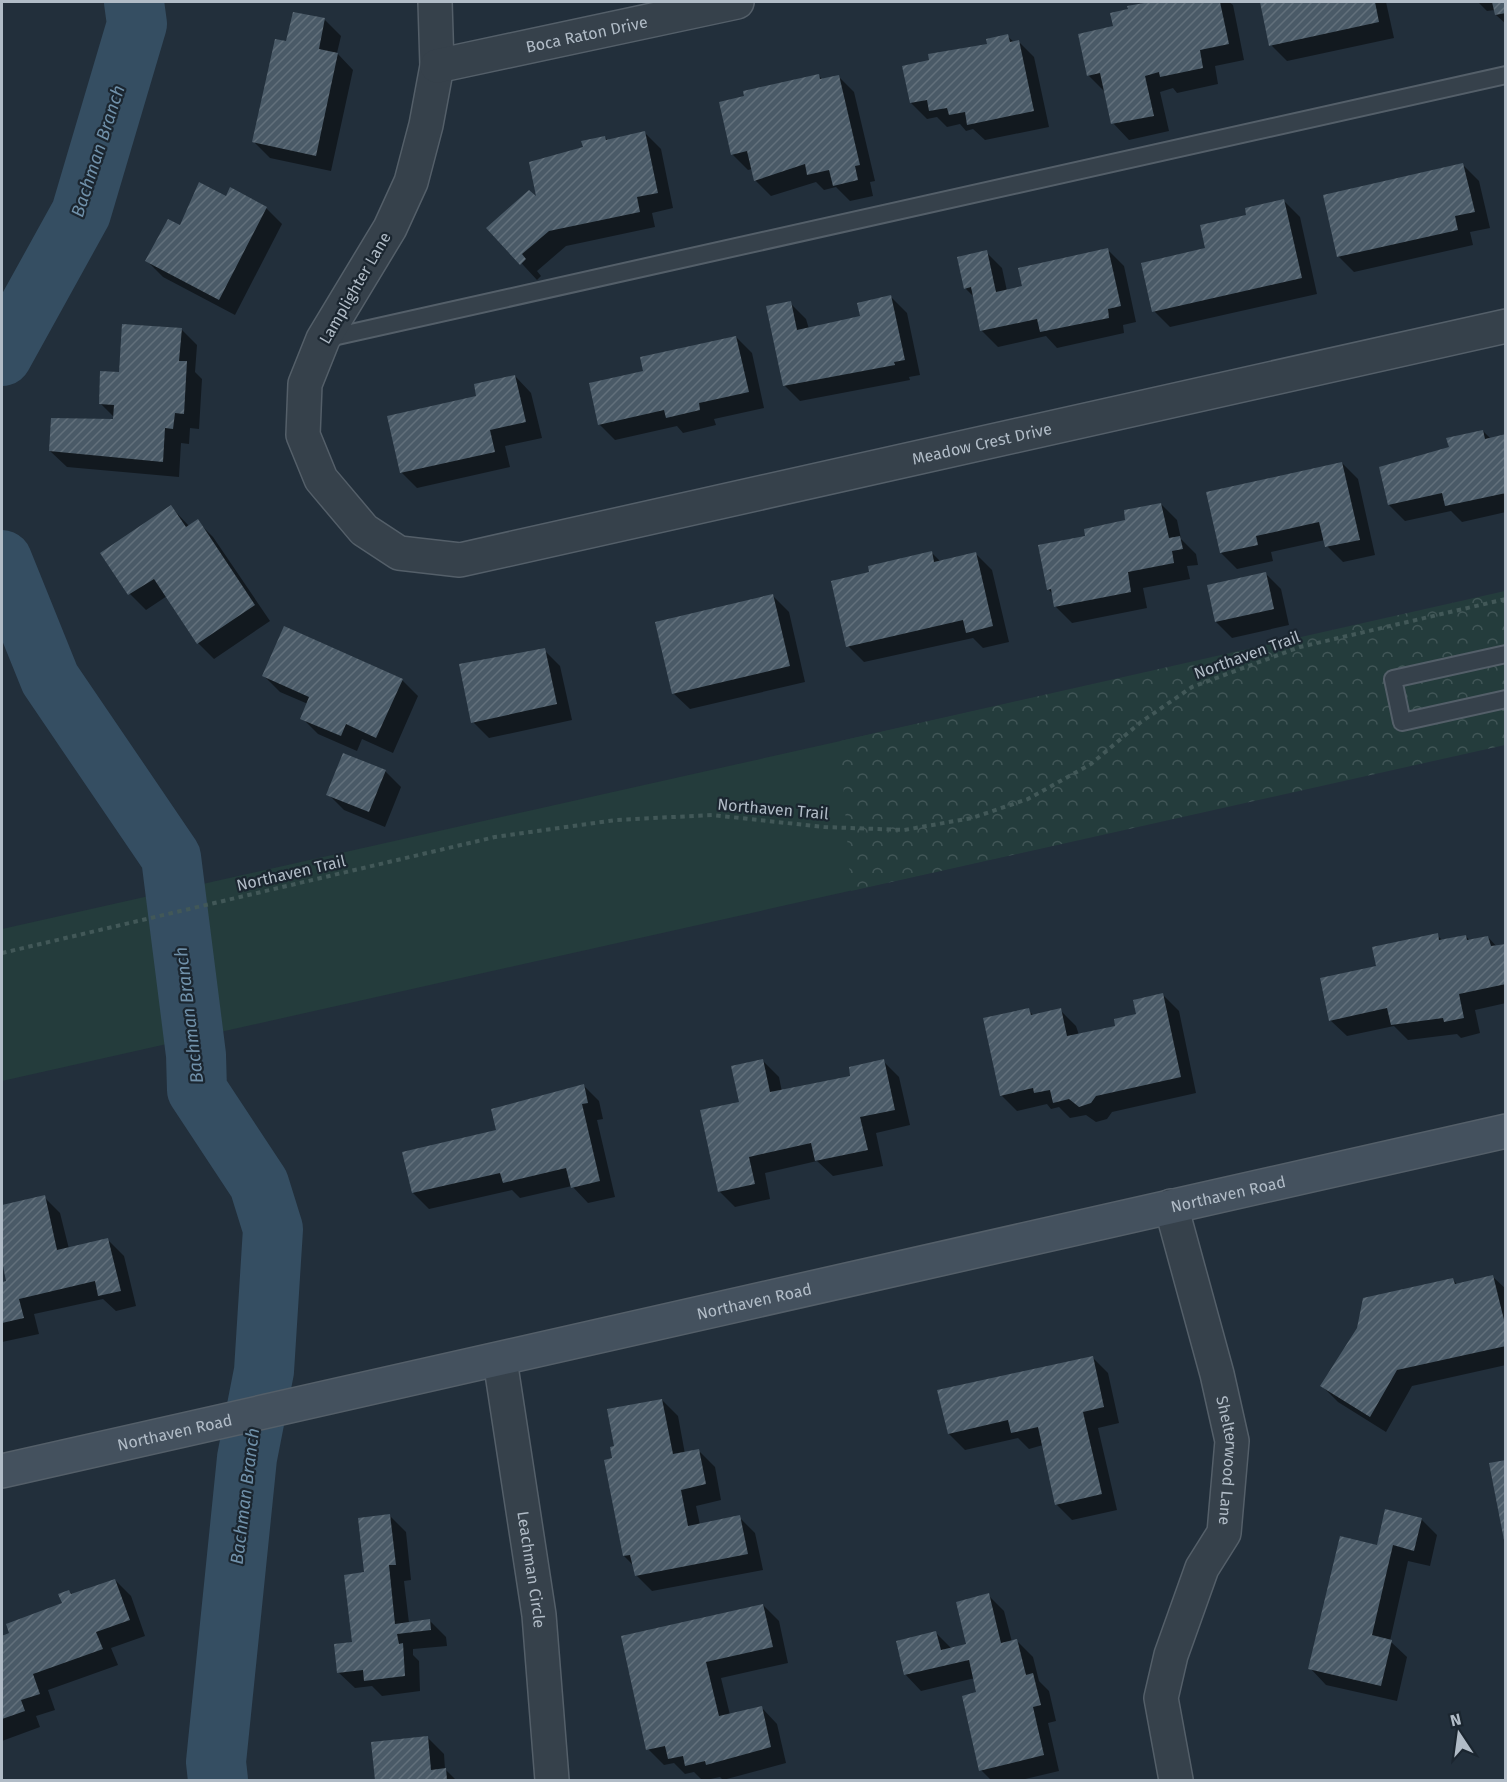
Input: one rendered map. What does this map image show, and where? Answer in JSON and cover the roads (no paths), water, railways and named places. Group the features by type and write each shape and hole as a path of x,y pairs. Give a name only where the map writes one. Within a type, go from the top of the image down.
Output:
{"street":[{"name":"Lamplighter Lane","path":"435,2 437,66 426,125 411,182 390,228 324,339 305,384 303,435 321,479 364,530 399,553 459,560"},
{"name":"Boca Raton Drive","path":"437,66 737,2"},
{"name":"Meadow Crest Drive","path":"459,560 1506,326"},
{"name":"Northaven Road","path":"2,1471 1506,1131"},
{"name":"Shelterwood Lane","path":"1171,1206 1217,1374 1232,1440 1224,1533 1202,1568 1171,1655 1161,1698 1176,1780"},
{"name":"Leachman Circle","path":"500,1360 539,1615 552,1780"}],"lane":[{"path":"324,339 1506,75"},
{"path":"1506,654 1393,679 1402,722 1506,699"}],"waterway":[{"name":"Bachman Branch","path":"2,356 81,213 137,24 134,2"},
{"name":"Bachman Branch","path":"2,560 50,679 171,857 196,1055 197,1090 259,1184 273,1229 264,1371 247,1458 216,1762 218,1780"}]}
